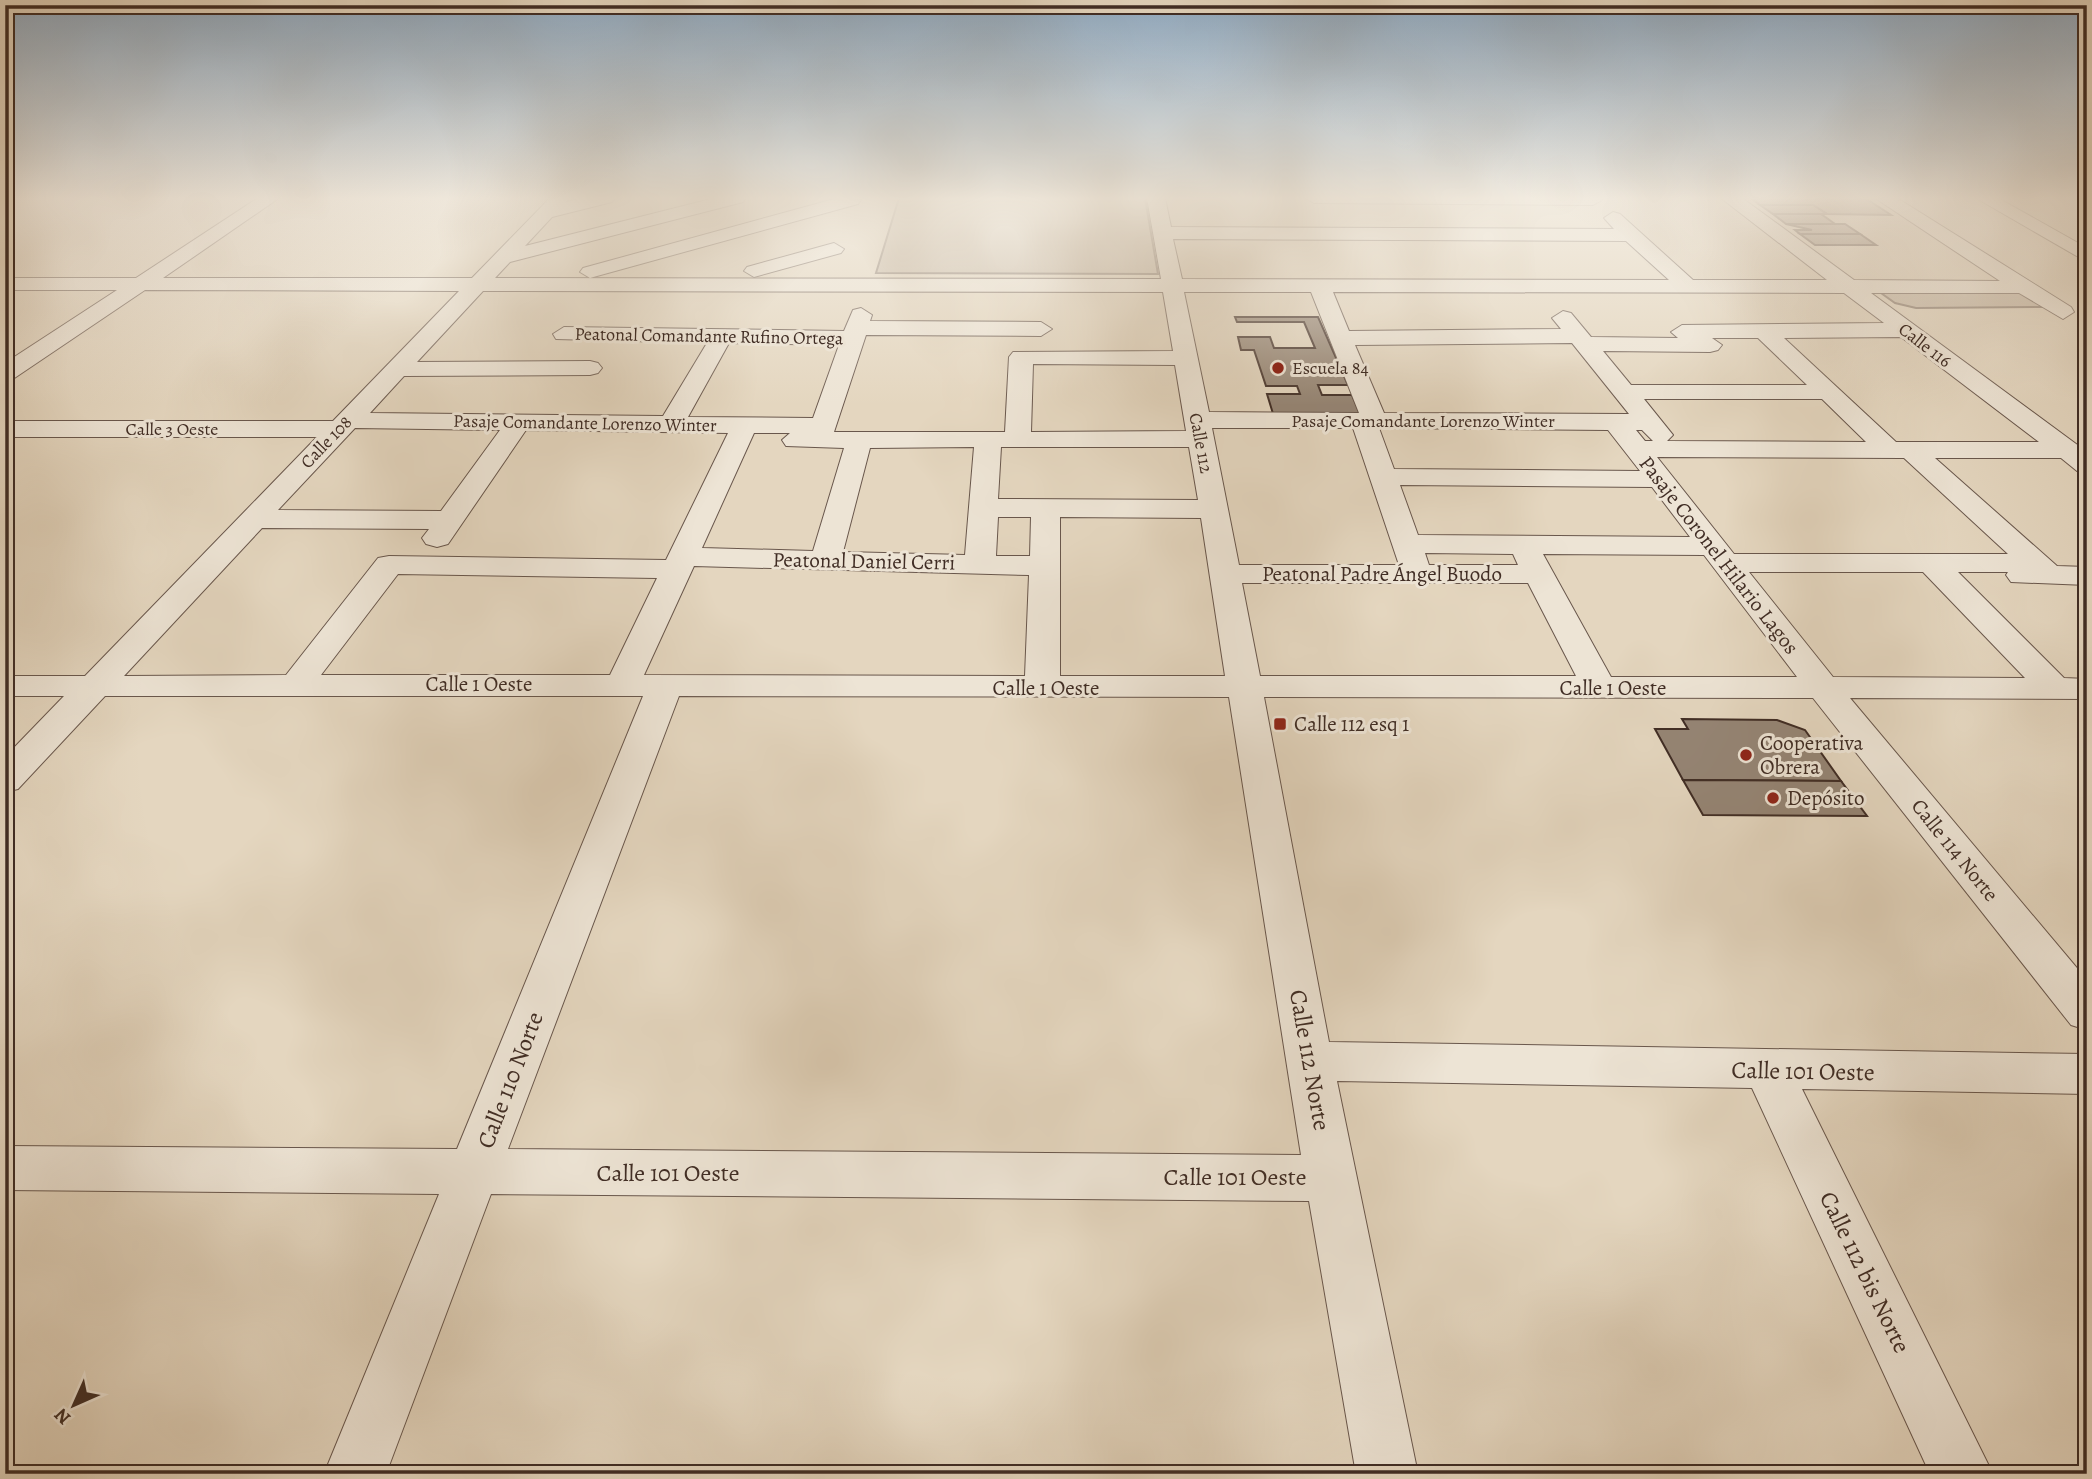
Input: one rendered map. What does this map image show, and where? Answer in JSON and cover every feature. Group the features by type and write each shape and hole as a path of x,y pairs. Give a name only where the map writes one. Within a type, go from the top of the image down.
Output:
{"street":[{"path":"5,374 165,267"},
{"name":"Calle 108","path":"5,779 497,267"},
{"path":"538,267 585,292"},
{"path":"541,368 564,334 585,292 626,267"},
{"path":"663,267 705,284 752,267"},
{"path":"820,284 827,267"},
{"name":"Calle 112","path":"1168,267 1245,688"},
{"path":"1455,267 1468,286"},
{"path":"1667,267 1687,286"},
{"name":"Calle 116","path":"1822,267 1880,311 1912,321 2076,458"},
{"path":"1991,267 2063,312"},
{"path":"5,284 543,284 585,292 705,284 2022,287"},
{"path":"821,433 872,284"},
{"path":"1018,439 1030,357 1041,329 1042,284"},
{"path":"1319,285 1341,338 1369,421 1383,477 1417,574"},
{"name":"Pasaje Coronel Hilario Lagos","path":"1537,286 1624,392 1660,479 1823,688"},
{"path":"1635,286 1688,338"},
{"path":"2024,312 2087,312"},
{"path":"1341,338 1771,338 1912,321"},
{"name":"Peatonal Comandante Rufino Ortega","path":"564,334 722,336 1041,329"},
{"path":"548,422 616,335"},
{"path":"670,424 722,336"},
{"path":"1771,338 1829,392 2043,569"},
{"path":"1030,357 1185,358"},
{"name":"Peatonal Comandante Rufino Ortega","path":"397,369 590,368"},
{"path":"1624,392 1829,392"},
{"name":"Pasaje Comandante Lorenzo Winter","path":"343,424 670,424 742,433 821,433 859,440 1018,439 1369,421 1616,422"},
{"path":"297,684 403,565 450,520 519,422"},
{"name":"Pasaje Coronel Hilario Lagos","path":"1616,422 1643,436"},
{"name":"Calle 3 Oeste","path":"5,429 343,424"},
{"path":"644,685 680,563 742,433"},
{"path":"1643,436 1672,449 1900,450 2076,458"},
{"path":"980,564 988,439"},
{"path":"825,561 859,440"},
{"path":"1383,477 1660,479"},
{"path":"984,508 1214,509"},
{"path":"1042,688 1046,508"},
{"path":"253,519 450,520"},
{"name":"Peatonal Padre Ángel Buodo","path":"1407,544 1523,545 1719,554 1938,569 2043,569 2087,576"},
{"path":"1523,545 1600,688"},
{"name":"Peatonal Daniel Cerri","path":"403,565 825,561 1045,566"},
{"path":"1938,569 2071,689"},
{"name":"Peatonal Padre Ángel Buodo","path":"1226,574 1538,574"},
{"name":"Calle 1 Oeste","path":"5,686 297,684 2071,689"},
{"name":"Calle 110 Norte","path":"355,1474 474,1171 644,685"},
{"name":"Calle 112 Norte","path":"1245,688 1309,1061 1387,1474"},
{"name":"Calle 114 Norte","path":"1823,688 2087,1012"},
{"name":"Calle 101 Oeste","path":"1309,1061 2087,1074"},
{"name":"Calle 112 bis Norte","path":"1768,1070 1962,1474"},
{"name":"Calle 101 Oeste","path":"5,1168 1331,1178"}],"shaded area":[{"path":"878,267 1157,267 1158,274 876,273"},
{"path":"1881,293 2022,293 2044,307 1916,308 1895,303"}],"building":[{"path":"1235,317 1318,317 1348,385 1318,385 1322,395 1352,395 1362,417 1274,417 1267,394 1300,394 1297,386 1266,386 1254,350 1241,350 1238,337 1270,337 1274,348 1315,348 1304,322 1237,322"},
{"name":"Cooperativa Obrera","path":"1682,719 1777,720 1805,730 1841,781 1683,780 1655,729 1688,729"},
{"name":"Depósito","path":"1683,780 1841,781 1867,816 1703,815"}],"place":[{"name":"Escuela 84","path":"1278,368"},
{"name":"Calle 112 esq 1","path":"1280,724"},
{"name":"Cooperativa Obrera","path":"1746,755"},
{"name":"Depósito","path":"1773,798"}]}
